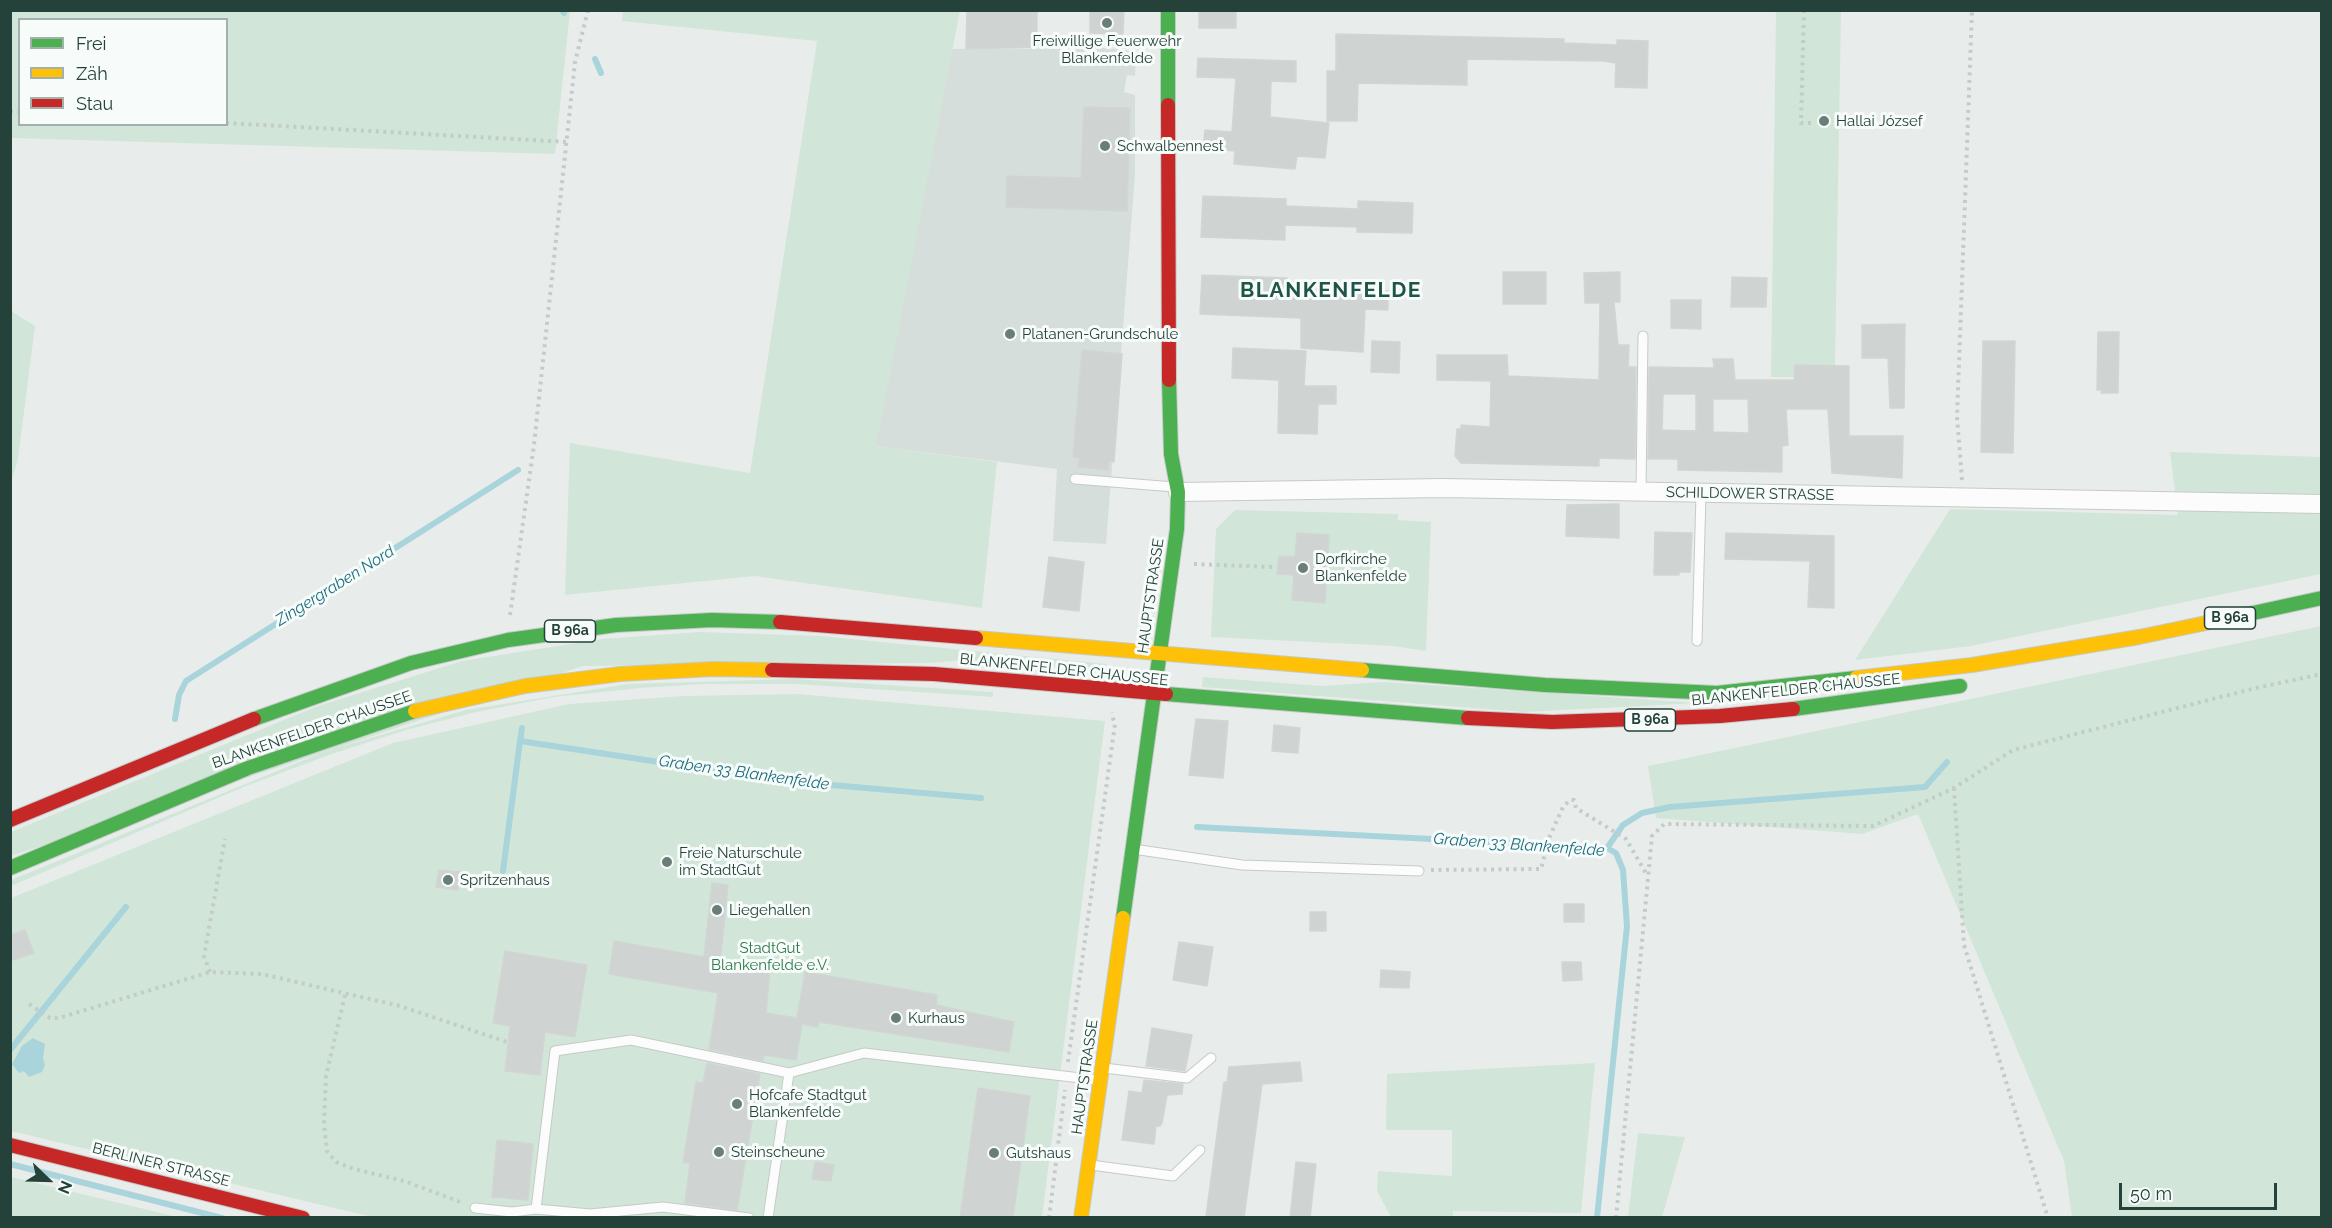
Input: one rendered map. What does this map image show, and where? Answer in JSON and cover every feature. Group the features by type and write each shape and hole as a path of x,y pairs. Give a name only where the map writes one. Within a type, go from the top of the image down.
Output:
{"main road":[{"name":"HAUPTSTRASSE","path":"1081,1218 1177,529 1178,490 1171,454 1167,263 1168,10"},
{"name":"BLANKENFELDER CHAUSSEE","path":"10,820 165,754 321,693 411,663 508,640 616,625 712,620 799,623 1545,685 1717,693 1962,667 2139,637 2322,598"},
{"name":"BLANKENFELDER CHAUSSEE","path":"2006,673 2139,637"},
{"name":"BLANKENFELDER CHAUSSEE","path":"10,868 248,768 381,721 461,699 564,680 668,671 800,669 934,674 1393,714 1552,722 1639,721 1832,705 1973,682"},
{"name":"BERLINER STRASSE","path":"10,1144 303,1218"}],"street":[{"name":"SCHILDOWER STRASSE","path":"1178,490 1444,489 2322,504"}],"lane":[{"path":"1641,492 1643,336"},
{"path":"1075,479 1178,490"},
{"path":"1697,641 1701,494"},
{"path":"1131,849 1242,865 1419,871"},
{"path":"536,1209 555,1051 631,1040 789,1072 864,1053 1066,1076 1102,1074 1187,1078 1210,1058"},
{"path":"768,1218 789,1072"},
{"path":"1089,1165 1173,1176 1200,1150"},
{"path":"590,1216 591,1204"},
{"path":"475,1208 512,1212 536,1209 590,1216 663,1208 749,1218"}],"path":[{"path":"508,640 534,446 575,62 588,10"},
{"path":"1804,10 1801,123 1812,123"},
{"path":"1963,498 1957,417 1972,10"},
{"path":"228,123 567,142"},
{"path":"1214,564 1273,567"},
{"path":"1616,1218 1652,836 1664,824 1873,826 1954,788 2013,750 2322,674"},
{"path":"1102,711 1150,719"},
{"path":"1049,1218 1066,1076 1115,724 1111,712"},
{"path":"1954,788 1964,945 2048,1218"},
{"path":"1419,871 1541,869 1550,838 1563,807 1570,800 1574,800 1576,808 1626,839 1648,876"},
{"path":"210,972 204,956 225,839"},
{"path":"29,1004 50,1018 59,1018 210,972 262,974 400,1006 507,1042"},
{"path":"345,994 326,1076 324,1124 327,1151 336,1162 345,1166 404,1181 475,1208"}],"shaded area":[{"name":"Platanen-Grundschule","path":"1109,48 1136,52 1135,76 1127,75 1124,92 1135,95 1135,175 1106,544 1053,541 1057,469 875,446 952,49"}],"green space":[{"path":"11,10 570,11 555,154 11,138"},
{"path":"623,11 960,11 876,446 997,462 982,608 755,576 565,595 570,443 750,473 817,41 622,21"},
{"path":"1776,11 1841,11 1835,366 1795,365 1794,377 1771,377"},
{"path":"11,311 35,326 18,459 11,482"},
{"path":"2170,452 2321,457 2321,574 1971,646 1855,660 1950,509 2178,515"},
{"path":"1235,510 1398,514 1398,520 1431,522 1426,651 1393,646 1211,637 1216,529"},
{"path":"2321,626 2321,1217 2072,1217 2064,1161 1918,814 1862,834 1656,818 1648,766"},
{"path":"699,632 821,636 1106,664 1104,671 965,660 929,663 583,666 11,856 11,832 318,706 462,661 602,639"},
{"path":"1203,677 1322,686 1383,682 1698,703 1524,712 1202,687"},
{"path":"796,679 993,692 993,697 796,684 704,684 554,697 476,712 406,730 329,755 246,786 11,886 11,880 326,751 466,710 628,684"},
{"name":"StadtGut Blankenfelde e.V.","path":"798,694 1105,721 1042,1217 372,1217 11,1131 11,898 393,743 569,704 683,696"},
{"path":"1595,1063 1581,1213 1453,1211 1453,1217 1391,1217 1377,1191 1378,1171 1452,1176 1452,1130 1386,1130 1387,1074"},
{"path":"1638,1133 1685,1137 1662,1217 1628,1217"},
{"path":"11,1177 178,1217 11,1217"}],"water":[{"path":"33,1038 45,1044 43,1058 45,1065 42,1072 29,1077 24,1071 19,1073 12,1064 22,1046"}],"building":[{"path":"967,10 1037,10 1037,47 966,49"},
{"name":"Freiwillige Feuerwehr Blankenfelde","path":"1090,10 1124,10 1123,34 1090,33"},
{"path":"1199,10 1236,10 1236,28 1199,28"},
{"path":"1336,34 1564,39 1564,43 1617,45 1617,40 1648,41 1647,88 1615,87 1616,63 1467,59 1467,85 1358,83 1357,121 1327,121 1327,71 1336,71"},
{"path":"1198,58 1296,61 1296,82 1271,81 1270,117 1329,123 1325,158 1297,156 1295,169 1234,164 1235,151 1203,148 1205,130 1232,132 1236,78 1197,77"},
{"name":"Schwalbennest","path":"1084,107 1130,108 1127,211 1006,207 1007,176 1081,178"},
{"path":"1203,196 1286,199 1286,206 1358,209 1358,201 1413,203 1412,233 1357,232 1357,227 1285,225 1285,240 1201,237"},
{"path":"1503,272 1546,272 1546,304 1503,304"},
{"path":"1620,272 1620,302 1614,302 1618,345 1629,345 1628,367 1636,367 1635,459 1599,458 1599,466 1461,463 1455,456 1457,429 1461,429 1461,425 1490,427 1491,381 1437,380 1437,355 1507,355 1508,376 1599,380 1600,303 1585,303 1584,273"},
{"path":"1202,275 1287,278 1287,289 1327,290 1327,284 1379,285 1379,290 1388,291 1388,310 1365,309 1363,352 1301,348 1301,318 1200,314"},
{"path":"1732,277 1767,278 1766,307 1731,307"},
{"path":"1671,300 1701,300 1701,329 1671,328"},
{"path":"1905,324 1904,408 1890,408 1888,358 1862,358 1862,325"},
{"path":"2098,332 2119,332 2118,393 2101,393 2102,390 2097,390"},
{"path":"1372,341 1400,342 1399,373 1371,372"},
{"path":"1983,341 2015,341 2013,453 1981,452"},
{"path":"1233,348 1306,351 1304,386 1336,386 1336,404 1318,404 1317,434 1278,433 1279,380 1232,378"},
{"name":"Platanen-Grundschule","path":"1082,350 1122,354 1114,462 1109,461 1108,470 1078,467 1080,458 1073,457"},
{"path":"1713,359 1733,359 1735,380 1794,380 1795,365 1849,366 1849,436 1903,436 1902,478 1832,473 1828,409 1786,409 1788,445 1782,446 1782,472 1678,470 1678,459 1648,459 1649,367 1714,368","holes":["1663,394 1696,394 1696,431 1662,430","1713,399 1748,399 1749,433 1713,432"]},
{"path":"1619,504 1619,538 1566,536 1567,505"},
{"path":"1655,532 1692,533 1690,572 1679,572 1679,575 1654,575"},
{"name":"Dorfkirche Blankenfelde","path":"1297,533 1329,535 1325,603 1292,600 1294,575 1277,574 1279,556 1295,557"},
{"path":"1726,533 1834,536 1834,608 1808,607 1810,561 1725,559"},
{"path":"1049,557 1084,562 1079,611 1043,607"},
{"path":"1196,719 1228,721 1223,778 1189,775"},
{"path":"1274,725 1300,728 1298,753 1272,751"},
{"name":"Spritzenhaus","path":"439,870 460,872 458,890 436,887"},
{"path":"712,883 728,885 720,964 770,969 766,1013 797,1018 805,972 937,995 936,1005 1014,1022 1009,1052 819,1022 818,1027 802,1024 796,1060 764,1055 763,1061 709,1049 718,993 609,974 614,941 704,957"},
{"path":"1564,904 1584,904 1584,922 1564,922"},
{"path":"1310,912 1326,912 1326,931 1310,931"},
{"path":"25,930 34,953 10,961 10,935"},
{"path":"1179,942 1213,947 1207,986 1173,980"},
{"path":"505,951 587,965 575,1037 545,1032 540,1075 505,1071 510,1026 493,1023"},
{"path":"1562,962 1581,962 1582,980 1563,981"},
{"path":"1381,970 1410,972 1409,988 1380,987"},
{"path":"1152,1028 1192,1035 1185,1071 1146,1066"},
{"path":"1300,1062 1302,1081 1262,1084 1244,1218 1206,1216 1224,1082 1227,1082 1229,1067"},
{"name":"Steinscheune","path":"707,1063 760,1074 737,1210 685,1203 690,1163 683,1163 696,1082 703,1083"},
{"path":"1144,1080 1183,1084 1182,1094 1167,1095 1162,1123 1156,1126 1154,1144 1122,1140 1129,1091 1142,1093"},
{"name":"Gutshaus","path":"978,1088 1030,1096 1013,1218 960,1218"},
{"path":"497,1140 533,1144 528,1200 492,1197"},
{"path":"815,1162 834,1165 831,1181 812,1179"},
{"path":"1296,1162 1316,1164 1310,1218 1290,1218"}],"waterway":[{"name":"Zingergraben Nord","path":"595,59 601,73"},
{"name":"Zingergraben Nord","path":"175,719 179,695 186,681 518,470"},
{"name":"Graben 33 Blankenfelde","path":"522,728 520,741 785,781 981,798"},
{"path":"503,871 520,741"},
{"path":"1607,848 1623,825 1642,813 1670,807 1925,787 1947,762"},
{"name":"Graben 33 Blankenfelde","path":"1197,827 1607,848 1616,853 1623,870 1627,926 1597,1218"},
{"name":"Zingergraben Nord","path":"10,1050 126,907"},
{"path":"10,1164 222,1218"}],"traffic: fast":[{"path":"1168,10 1168,105"},
{"path":"1123,918 1177,529 1178,492 1171,454 1169,380"},
{"path":"2230,618 2322,598"},
{"path":"254,719 411,663 508,640 616,625 712,620 780,622"},
{"path":"1362,670 1545,685 1717,693 1856,678"},
{"path":"1793,709 1960,686"},
{"path":"1166,694 1468,718"},
{"path":"10,868 248,768 415,711"}],"traffic: slow":[{"path":"1856,678 1972,665 2139,637 2230,618"},
{"path":"976,638 1362,670"},
{"path":"415,711 525,686 620,674 713,669 772,670"},
{"path":"1081,1218 1123,918"}],"traffic: jam":[{"path":"1168,105 1169,380"},
{"path":"780,622 976,638"},
{"path":"772,670 934,674 1166,694"},
{"path":"1468,718 1552,722 1720,716 1793,709"},
{"path":"10,820 254,719"},
{"path":"10,1145 303,1218"}],"place":[{"name":"Freiwillige Feuerwehr Blankenfelde","path":"1107,23"},
{"name":"Hallai József","path":"1824,121"},
{"name":"Schwalbennest","path":"1105,146"},
{"name":"Platanen-Grundschule","path":"1010,334"},
{"name":"Dorfkirche Blankenfelde","path":"1303,568"},
{"name":"Freie Naturschule im StadtGut","path":"667,862"},
{"name":"Spritzenhaus","path":"448,880"},
{"name":"Liegehallen","path":"717,910"},
{"name":"Kurhaus","path":"896,1018"},
{"name":"Hofcafe Stadtgut Blankenfelde","path":"737,1104"},
{"name":"Steinscheune","path":"719,1152"},
{"name":"Gutshaus","path":"994,1153"}],"district":[{"name":"BLANKENFELDE","path":"1331,291"}]}
